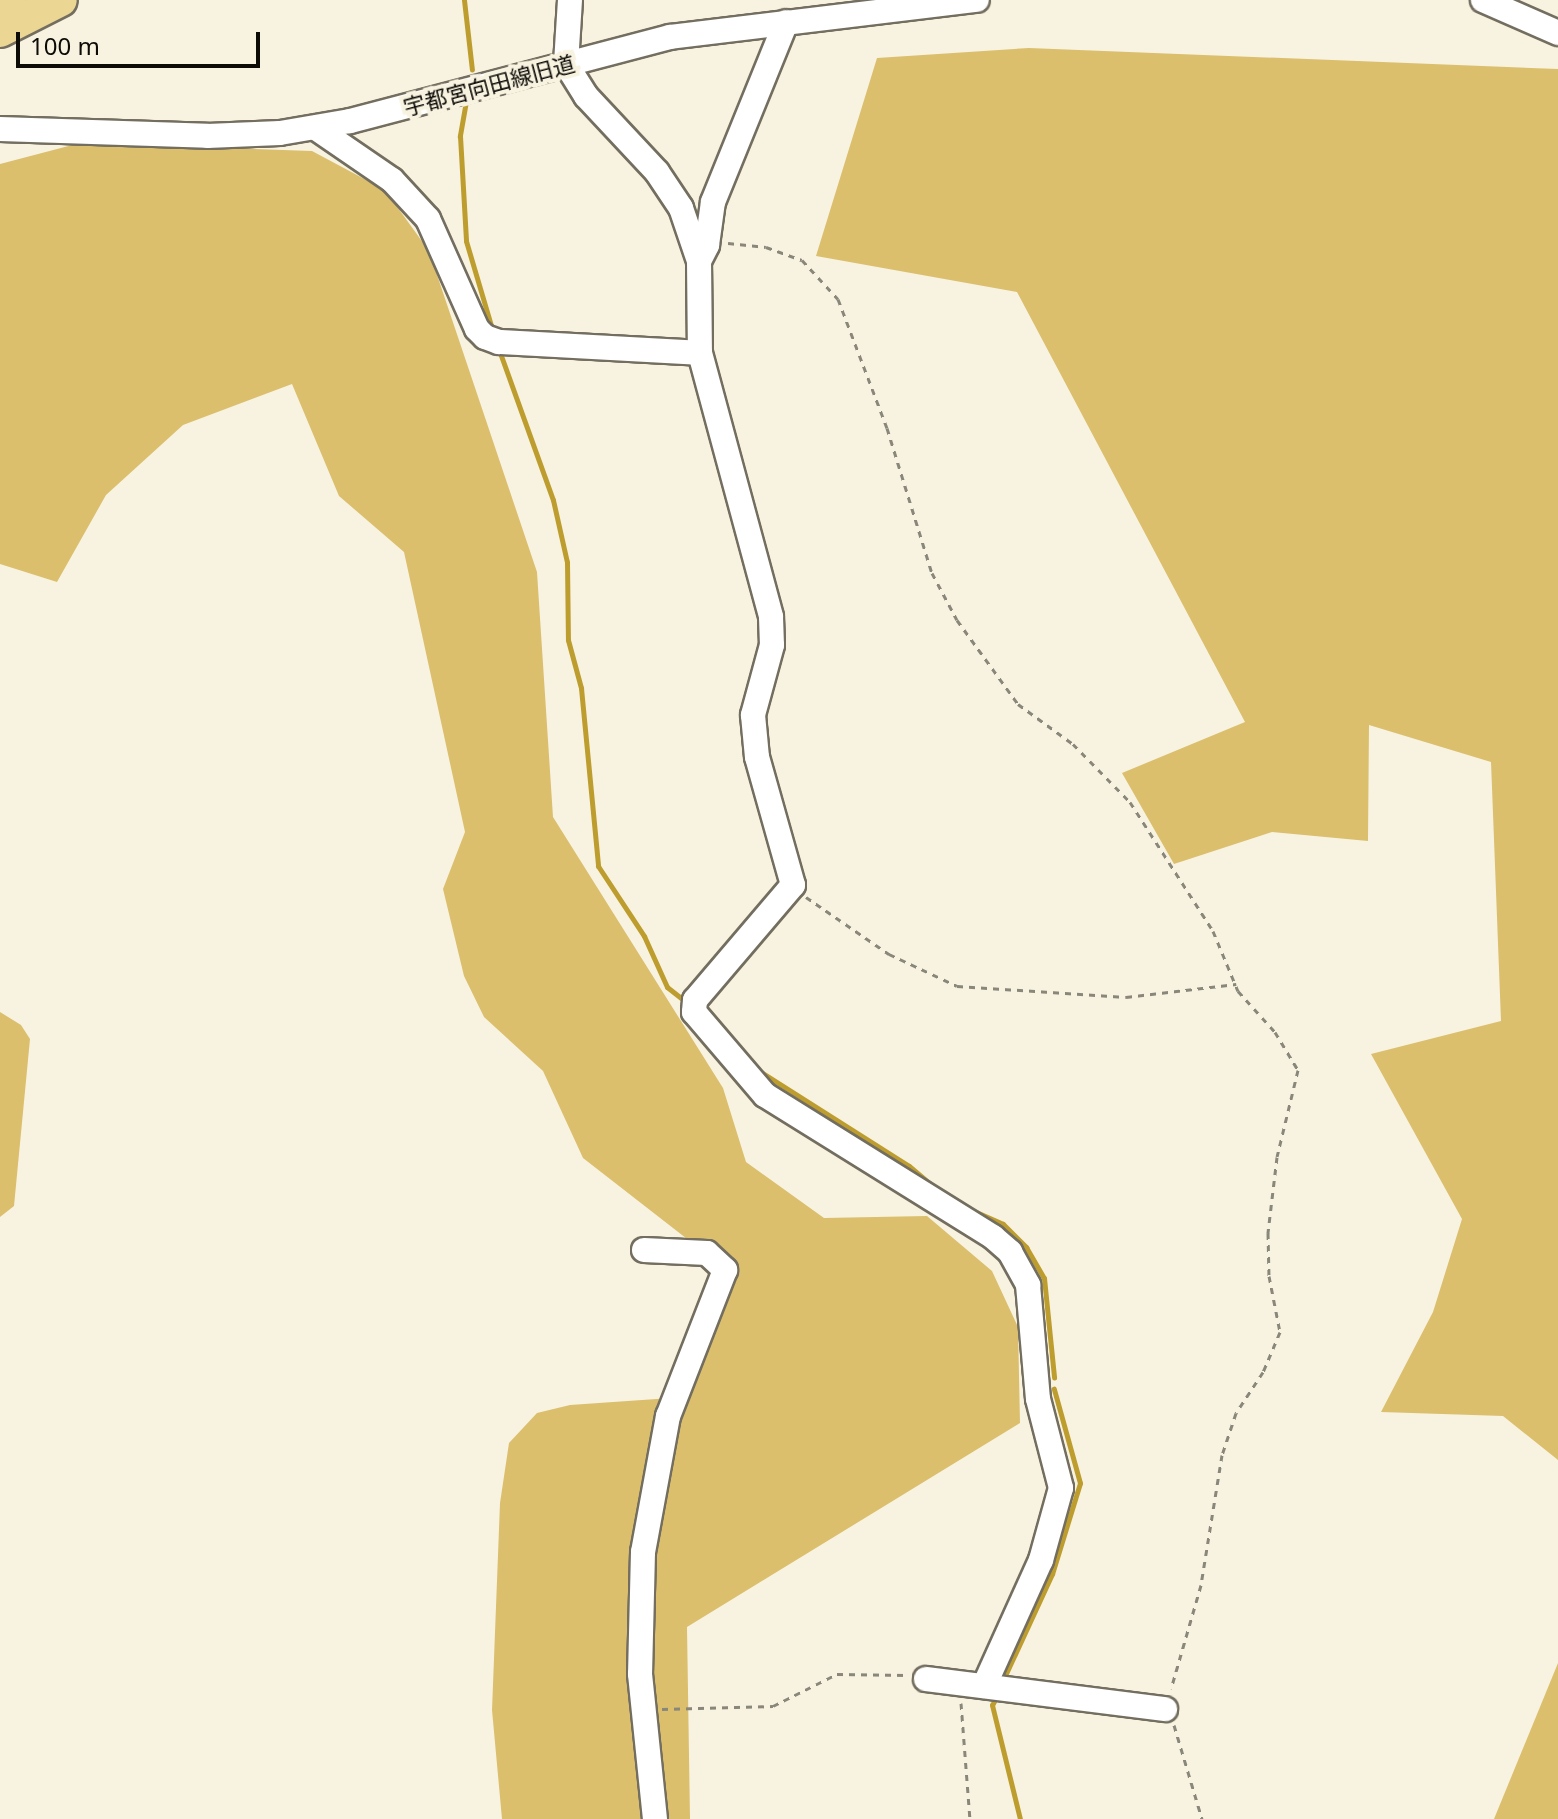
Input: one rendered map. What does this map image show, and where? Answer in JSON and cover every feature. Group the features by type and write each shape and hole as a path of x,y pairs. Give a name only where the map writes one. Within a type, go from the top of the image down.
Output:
{"main road":[{"path":"0,5 10,0"},
{"path":"0,31 61,0"}],"street":[{"path":"570,0 566,64 586,96 657,172 681,208 699,261"},
{"name":"宇都宮向田線旧道","path":"0,129 207,136 316,128 670,37 977,0"},
{"path":"1483,0 1558,33"},
{"path":"786,22 713,202 711,222 699,261 700,353 769,604 772,645 753,715 756,743 793,885 695,1000 694,1012 765,1095 993,1237 1010,1252 1028,1285 1038,1399 1061,1488 1046,1546 973,1686"},
{"path":"316,128 392,180 428,219 485,337 499,342 700,353"},
{"path":"644,1250 707,1253 725,1270 657,1460 640,1597 643,1708 655,1819"},
{"path":"926,1679 1165,1709"}],"path":[{"path":"711,222 730,245 766,247 802,260 838,299 887,428 932,573 957,620 1018,704 1073,744 1130,802 1213,931 1236,984 1298,1070 1277,1157 1268,1233 1280,1332 1263,1372 1236,1413 1222,1455 1201,1585 1165,1709 1179,1734 1202,1819"},
{"path":"793,885 865,939 957,986 1126,997 1236,984"},
{"path":"643,1708 773,1706 837,1674 926,1679"},
{"path":"970,1819 973,1686"}],"shaded area":[{"path":"1029,48 1558,69 1558,1460 1503,1416 1381,1412 1433,1312 1462,1219 1371,1054 1501,1021 1491,762 1369,725 1368,841 1272,832 1174,864 1122,773 1245,722 1017,292 816,256 877,58"},
{"path":"80,143 312,151 385,190 429,251 537,572 553,817 723,1088 746,1162 824,1218 927,1216 992,1271 1018,1327 1020,1423 687,1627 690,1819 502,1819 492,1710 500,1503 509,1443 537,1413 570,1405 671,1398 718,1263 583,1158 543,1071 484,1017 464,976 443,889 465,832 404,552 339,496 292,384 183,425 106,495 57,582 0,564 0,164"},
{"path":"0,1012 21,1025 30,1039 14,1206 0,1217"},
{"path":"1558,1663 1558,1819 1494,1819"}],"waterway":[{"path":"464,0 472,70"},
{"path":"466,101 460,136 466,241 493,332"},
{"path":"499,350 553,500 567,562 568,640 581,688 598,866 644,936 667,987 685,1001"},
{"path":"761,1072 909,1166 935,1188"},
{"path":"967,1208 1003,1224 1026,1247 1044,1278 1054,1377"},
{"path":"1003,1680 1052,1574 1080,1483 1054,1389"},
{"path":"997,1696 992,1705 1020,1819"}]}
